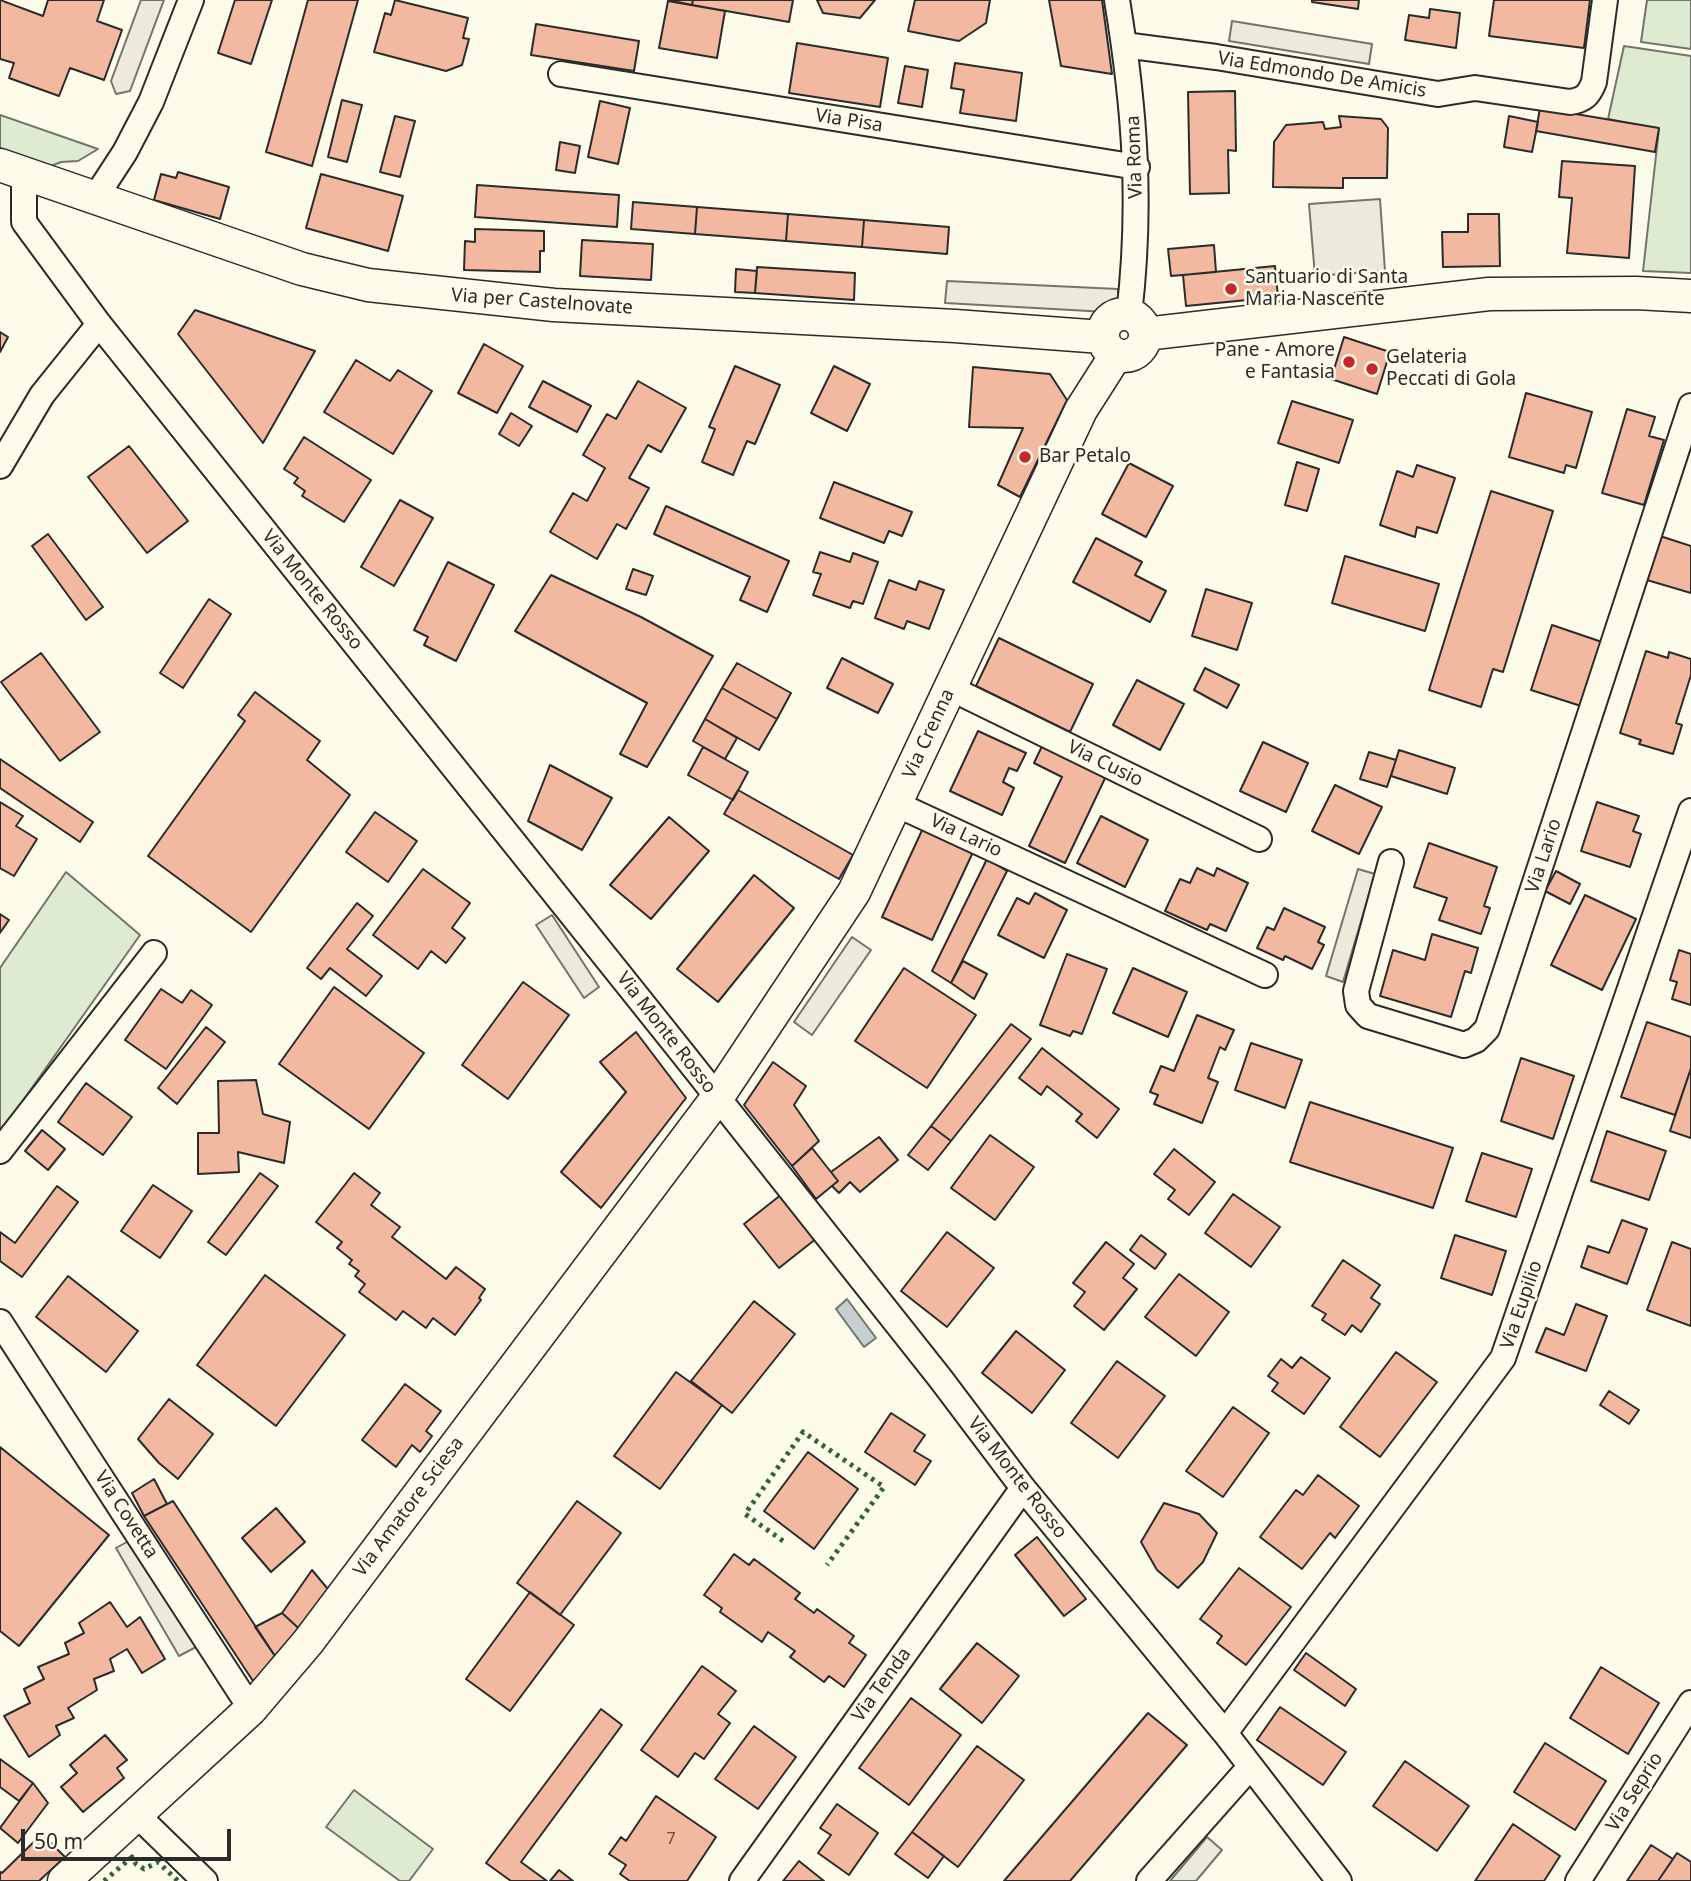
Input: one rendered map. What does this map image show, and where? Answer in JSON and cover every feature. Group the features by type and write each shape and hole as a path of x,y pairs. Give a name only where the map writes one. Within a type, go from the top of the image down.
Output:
{"street":[{"path":"94,198 125,152 150,102 191,0"},
{"name":"Via Roma","path":"1117,0 1133,111 1137,167 1137,324"},
{"name":"Via Edmondo De Amicis","path":"1125,45 1216,57 1438,94 1475,88 1570,102 1582,100 1590,92 1594,82 1605,0"},
{"name":"Via Pisa","path":"561,74 1137,167"},
{"name":"Via per Castelnovate","path":"12,170 302,269 368,285 554,305 941,325 1109,346"},
{"name":"Via Monte Rosso","path":"12,170 24,222 99,324 940,1378 1023,1488 1225,1733 1339,1881"},
{"path":"1109,346 1133,355 1140,349 1137,324 1489,294 1636,293 1691,296"},
{"path":"0,466 42,395 99,324"},
{"name":"Via Crenna","path":"717,1098 854,892 1109,346"},
{"name":"Via Lario","path":"1391,862 1356,991 1358,1005 1368,1016 1464,1045 1476,1040 1487,1029 1691,406"},
{"name":"Via Cusio","path":"950,688 1259,839"},
{"name":"Via Lario","path":"896,804 1265,975"},
{"name":"Via Eupilio","path":"1225,1733 1503,1358 1691,811"},
{"path":"0,1151 154,953"},
{"name":"Via Amatore Sciesa","path":"64,1881 251,1709 308,1642 717,1098"},
{"name":"Via Covetta","path":"0,1322 251,1709"},
{"name":"Via Tenda","path":"741,1881 1023,1488"},
{"name":"Via Seprio","path":"1578,1881 1691,1703"},
{"path":"1149,1881 1251,1767"},
{"path":"136,1814 205,1881"}],"green space":[{"path":"1647,0 1691,0 1691,49 1641,42"},
{"path":"1624,46 1691,56 1691,273 1643,271 1659,129 1608,119"},
{"path":"0,115 98,149 78,161 61,162 51,166 0,148"},
{"path":"66,872 140,935 0,1133 0,968"},
{"path":"354,1790 433,1849 409,1881 400,1881 326,1827"}],"shaded area":[{"path":"141,0 164,0 130,91 116,94 111,81"},
{"path":"1232,21 1372,44 1369,64 1229,41"},
{"path":"1380,199 1385,271 1315,276 1309,204"},
{"path":"947,281 1118,289 1118,301 1107,312 945,303"},
{"path":"1358,869 1375,874 1343,982 1326,976"},
{"path":"552,915 599,987 584,998 536,925"},
{"path":"852,937 871,950 812,1035 794,1022"},
{"path":"847,1299 876,1338 864,1347 836,1309"},
{"path":"134,1538 198,1646 179,1656 116,1548"},
{"path":"1207,1837 1222,1850 1196,1881 1170,1881"}],"building":[{"path":"0,0 43,16 48,0 104,0 97,21 122,30 104,80 70,68 59,96 9,78 14,63 0,59"},
{"path":"235,0 272,0 251,64 218,53"},
{"path":"308,0 358,0 312,166 266,152"},
{"path":"395,0 468,18 463,38 469,39 462,65 446,71 374,52 385,13 391,15"},
{"path":"668,0 693,0 692,5"},
{"path":"693,0 793,0 789,22 692,5"},
{"path":"817,0 875,0 860,18 823,13"},
{"path":"915,0 990,0 986,23 959,41 908,31"},
{"path":"1049,0 1102,0 1112,74 1061,66"},
{"path":"1312,0 1359,0 1358,9"},
{"path":"1494,0 1590,0 1584,48 1489,36"},
{"path":"668,1 725,11 717,58 659,48"},
{"path":"1430,9 1460,13 1456,48 1405,40 1409,15 1429,18"},
{"path":"536,24 639,41 634,71 531,55"},
{"path":"797,43 888,58 880,107 789,93"},
{"path":"955,63 1022,73 1016,121 960,113 964,90 951,88"},
{"path":"905,66 928,70 922,107 898,103"},
{"path":"1235,91 1236,151 1228,150 1229,193 1190,194 1188,92"},
{"path":"342,100 362,105 347,162 328,157"},
{"path":"600,101 630,108 618,164 588,157"},
{"path":"1540,108 1659,128 1655,152 1536,131"},
{"path":"395,116 415,121 400,177 380,172"},
{"path":"1339,116 1381,119 1388,128 1387,178 1343,178 1343,188 1273,187 1274,142 1286,125 1323,122 1325,129 1341,127"},
{"path":"1509,116 1538,122 1532,152 1504,147"},
{"path":"560,142 580,146 575,173 556,170"},
{"path":"1562,161 1635,166 1629,258 1567,253 1572,198 1559,197"},
{"path":"178,172 229,187 220,219 154,200 161,174 176,178"},
{"path":"321,174 403,196 388,251 306,228"},
{"path":"477,185 619,195 617,227 475,217"},
{"path":"633,202 697,207 695,234 631,229"},
{"path":"697,207 788,214 786,241 695,234"},
{"path":"788,214 864,220 862,247 786,241"},
{"path":"1468,214 1499,214 1500,266 1443,267 1442,232 1468,232"},
{"path":"864,220 949,227 947,254 862,247"},
{"path":"475,229 544,231 540,272 464,270 465,241 475,242"},
{"path":"582,240 653,244 651,280 580,276"},
{"path":"1214,245 1216,272 1171,276 1168,249"},
{"name":"Santuario di Santa Maria Nascente","path":"1275,266 1278,297 1186,306 1183,275"},
{"path":"757,267 855,273 854,300 755,293"},
{"path":"736,269 757,271 755,293 735,292"},
{"path":"195,310 315,351 263,443 178,334"},
{"path":"0,332 8,337 0,352"},
{"path":"1344,337 1390,352 1377,394 1331,379"},
{"path":"484,344 523,366 497,413 458,393"},
{"path":"356,360 390,381 398,370 432,391 393,454 324,412"},
{"path":"735,366 780,385 755,444 747,441 733,475 702,462 715,429 709,427"},
{"path":"834,366 870,384 847,431 811,413"},
{"name":"Bar Petalo","path":"973,367 1050,374 1067,400 1020,497 998,485 1023,428 969,427"},
{"path":"543,381 591,406 577,432 529,407"},
{"path":"638,381 686,408 661,452 648,445 629,478 649,488 626,529 617,524 597,559 550,532 573,493 587,501 605,468 583,455 607,414 616,419"},
{"path":"1526,393 1592,412 1576,468 1566,465 1564,473 1509,457"},
{"path":"1292,401 1353,420 1339,463 1278,443"},
{"path":"1627,409 1655,417 1649,436 1664,440 1644,505 1602,493"},
{"path":"511,413 532,426 519,446 499,434"},
{"path":"304,437 371,480 344,522 302,496 305,491 294,483 298,478 284,469"},
{"path":"129,446 188,521 147,553 88,477"},
{"path":"1297,462 1319,469 1307,511 1285,505"},
{"path":"1129,463 1173,486 1146,537 1102,514"},
{"path":"1417,465 1455,478 1437,533 1417,527 1415,537 1380,525 1397,471 1413,477"},
{"path":"834,482 912,512 902,536 889,531 884,543 820,518"},
{"path":"1491,491 1553,511 1503,672 1493,669 1481,707 1429,690"},
{"path":"400,500 433,518 394,586 361,567"},
{"path":"666,506 789,561 767,612 740,600 750,577 654,534"},
{"path":"48,534 103,607 86,620 32,546"},
{"path":"1660,536 1691,546 1691,593 1647,580"},
{"path":"1096,538 1142,562 1135,575 1166,591 1150,622 1073,582"},
{"path":"820,552 850,562 853,553 878,562 863,604 853,601 850,608 813,595 821,574 813,572"},
{"path":"1345,556 1439,584 1425,631 1332,603"},
{"path":"448,562 494,585 456,661 424,645 428,637 414,630"},
{"path":"633,569 653,576 646,595 626,589"},
{"path":"551,575 641,617 713,656 647,767 620,754 647,703 515,631"},
{"path":"889,580 916,590 919,581 944,590 929,629 907,621 904,629 875,618"},
{"path":"1206,589 1252,603 1237,650 1192,636"},
{"path":"209,599 231,614 183,688 160,673"},
{"path":"1552,625 1602,642 1581,706 1531,690"},
{"path":"999,638 1093,684 1070,732 976,686"},
{"path":"1646,651 1668,658 1669,652 1691,659 1691,675 1676,723 1682,725 1673,754 1639,744 1641,740 1620,733"},
{"path":"41,653 100,732 60,761 1,682"},
{"path":"842,658 893,684 878,713 827,688"},
{"path":"737,663 791,693 777,719 722,688"},
{"path":"1205,668 1239,685 1227,708 1194,690"},
{"path":"1137,680 1184,704 1160,750 1113,725"},
{"path":"722,688 777,719 759,750 705,719"},
{"path":"255,692 320,741 307,760 350,795 251,932 148,856 245,721 238,715"},
{"path":"705,719 737,738 725,759 693,741"},
{"path":"978,731 1026,753 1017,771 1009,768 1003,782 1014,788 1002,815 950,791"},
{"path":"1263,742 1308,763 1286,812 1240,791"},
{"path":"1043,744 1107,774 1065,863 1029,846 1062,777 1034,763"},
{"path":"703,747 748,772 733,800 688,775"},
{"path":"1399,750 1455,768 1447,794 1391,776"},
{"path":"1369,752 1396,760 1387,787 1360,779"},
{"path":"0,759 93,822 80,842 0,788"},
{"path":"550,765 612,798 582,850 528,821"},
{"path":"1335,785 1382,807 1359,854 1312,831"},
{"path":"738,790 853,855 839,879 724,814"},
{"path":"0,802 23,816 16,826 37,839 14,876 0,868"},
{"path":"1597,802 1639,816 1633,831 1641,834 1630,867 1581,851"},
{"path":"375,812 417,841 388,882 346,852"},
{"path":"1101,816 1148,840 1125,887 1077,863"},
{"path":"669,817 709,851 651,919 610,885"},
{"path":"924,826 974,850 932,940 882,917"},
{"path":"1429,843 1497,867 1484,906 1490,908 1481,934 1439,920 1447,898 1414,887"},
{"path":"987,859 1007,871 951,983 932,971"},
{"path":"1197,868 1214,876 1217,868 1248,883 1226,931 1210,924 1207,930 1165,911 1180,879 1190,883"},
{"path":"423,869 470,903 452,928 465,938 446,963 431,951 418,969 373,935"},
{"path":"1556,871 1580,884 1570,904 1545,891"},
{"path":"754,875 794,908 718,1002 677,969"},
{"path":"1035,893 1067,910 1044,958 998,935 1017,898 1029,904"},
{"path":"1585,895 1636,919 1602,990 1551,965"},
{"path":"357,903 373,916 347,949 382,976 366,996 330,968 321,979 307,968"},
{"path":"1284,908 1325,927 1318,942 1324,945 1312,969 1285,956 1283,960 1257,948 1267,927 1274,930"},
{"path":"0,914 9,920 0,933"},
{"path":"1432,934 1478,948 1471,973 1465,971 1451,1017 1380,996 1393,950 1425,960"},
{"path":"1679,950 1691,954 1691,1005 1672,999 1677,982 1670,980"},
{"path":"1067,954 1107,969 1082,1034 1073,1031 1070,1036 1040,1025"},
{"path":"963,961 987,974 974,999 951,983"},
{"path":"904,968 976,1015 927,1088 855,1041"},
{"path":"1133,968 1187,992 1168,1037 1113,1013"},
{"path":"523,982 569,1015 508,1099 462,1065"},
{"path":"334,987 424,1053 369,1129 279,1064"},
{"path":"161,989 182,1003 191,990 212,1005 166,1069 125,1040"},
{"path":"1197,1015 1234,1030 1225,1050 1220,1047 1208,1078 1218,1082 1202,1123 1154,1104 1158,1095 1150,1092 1161,1066 1174,1071"},
{"path":"1647,1022 1691,1037 1691,1068 1675,1115 1621,1097"},
{"path":"1011,1024 1031,1039 951,1141 931,1126"},
{"path":"206,1027 225,1042 177,1104 158,1088"},
{"path":"636,1032 686,1098 601,1208 561,1172 626,1092 600,1062"},
{"path":"1251,1043 1302,1060 1285,1108 1235,1090"},
{"path":"1042,1048 1119,1109 1097,1138 1076,1121 1082,1114 1047,1086 1041,1095 1019,1078"},
{"path":"1521,1058 1574,1076 1553,1139 1501,1121"},
{"path":"773,1062 806,1086 794,1105 819,1141 792,1166 744,1105"},
{"path":"1691,1068 1691,1138 1670,1131"},
{"path":"256,1080 263,1114 290,1122 284,1163 238,1152 239,1172 198,1174 198,1133 219,1133 218,1081"},
{"path":"86,1083 132,1117 103,1155 58,1122"},
{"path":"1310,1102 1453,1148 1433,1208 1290,1162"},
{"path":"931,1126 951,1141 928,1170 908,1155"},
{"path":"42,1130 65,1149 48,1170 25,1151"},
{"path":"1607,1131 1666,1151 1649,1200 1591,1181"},
{"path":"990,1135 1034,1167 995,1220 951,1188"},
{"path":"879,1137 898,1160 860,1192 850,1182 839,1193 832,1186 838,1181 831,1172"},
{"path":"812,1148 838,1181 816,1199 792,1166"},
{"path":"1174,1149 1215,1182 1189,1215 1168,1199 1175,1190 1154,1174"},
{"path":"1482,1153 1532,1169 1516,1217 1466,1201"},
{"path":"260,1173 278,1186 226,1255 208,1242"},
{"path":"354,1173 380,1193 371,1205 400,1227 392,1237 446,1279 456,1267 485,1289 479,1298 481,1300 455,1335 433,1318 426,1328 403,1311 396,1320 359,1292 365,1284 355,1276 359,1271 349,1264 352,1260 337,1248 342,1242 316,1222"},
{"path":"153,1185 192,1211 160,1258 121,1231"},
{"path":"57,1186 78,1202 22,1277 0,1261 0,1232 15,1243"},
{"path":"782,1194 817,1238 779,1268 744,1224"},
{"path":"1233,1194 1280,1227 1251,1267 1205,1233"},
{"path":"1622,1220 1647,1229 1627,1284 1581,1267 1588,1246 1609,1253"},
{"path":"947,1232 994,1268 947,1327 901,1291"},
{"path":"1141,1235 1166,1254 1155,1269 1130,1250"},
{"path":"1455,1235 1506,1251 1492,1295 1441,1278"},
{"path":"1106,1242 1134,1264 1123,1278 1137,1289 1104,1330 1074,1306 1085,1292 1073,1283"},
{"path":"1672,1242 1691,1249 1691,1326 1647,1310"},
{"path":"1343,1260 1380,1285 1371,1298 1380,1304 1361,1332 1352,1325 1345,1335 1322,1320 1326,1314 1312,1306"},
{"path":"1179,1274 1229,1312 1196,1356 1145,1317"},
{"path":"265,1275 345,1335 276,1426 197,1365"},
{"path":"68,1276 138,1331 106,1372 36,1317"},
{"path":"754,1301 795,1334 732,1413 691,1381"},
{"path":"1576,1304 1607,1316 1586,1371 1536,1352 1546,1328 1564,1335"},
{"path":"1016,1331 1065,1370 1032,1413 982,1373"},
{"path":"1396,1352 1437,1382 1380,1457 1340,1427"},
{"path":"1301,1357 1330,1378 1304,1414 1272,1391 1278,1383 1268,1376 1281,1359 1292,1368"},
{"path":"1117,1361 1165,1396 1118,1458 1071,1423"},
{"path":"676,1372 722,1405 660,1489 614,1456"},
{"path":"405,1384 441,1411 426,1431 432,1436 420,1452 412,1445 396,1467 362,1440"},
{"path":"1609,1391 1639,1410 1629,1424 1600,1405"},
{"path":"169,1399 213,1434 178,1479 159,1463 138,1439"},
{"path":"1233,1407 1269,1433 1223,1497 1186,1471"},
{"path":"891,1413 925,1435 914,1451 931,1461 915,1485 865,1452"},
{"path":"0,1447 109,1535 19,1646 0,1631"},
{"path":"808,1452 858,1489 814,1549 764,1511"},
{"path":"1318,1475 1359,1506 1335,1538 1330,1533 1302,1569 1260,1537 1296,1490 1303,1495"},
{"path":"154,1479 167,1504 144,1516 132,1493"},
{"path":"173,1501 279,1662 253,1681 144,1516"},
{"path":"577,1501 621,1533 560,1615 517,1583"},
{"path":"1164,1503 1199,1514 1217,1533 1203,1562 1178,1588 1157,1570 1141,1542"},
{"path":"276,1508 305,1542 271,1572 242,1538"},
{"path":"1037,1537 1086,1599 1064,1616 1015,1555"},
{"path":"734,1554 749,1565 754,1559 800,1593 795,1599 814,1613 817,1609 854,1636 849,1643 866,1655 844,1687 829,1676 824,1682 790,1657 795,1651 768,1632 762,1642 720,1612 722,1608 704,1595"},
{"path":"1239,1568 1291,1607 1246,1665 1217,1643 1222,1636 1200,1619"},
{"path":"312,1570 332,1594 306,1635 282,1613"},
{"path":"530,1592 574,1625 510,1711 466,1679"},
{"path":"110,1602 127,1627 140,1617 165,1659 142,1673 127,1649 110,1659 114,1671 94,1679 97,1690 68,1708 74,1718 56,1726 60,1735 29,1757 4,1716 30,1703 24,1689 44,1679 38,1667 69,1654 65,1643 84,1633 79,1623"},
{"path":"282,1613 306,1635 279,1662 255,1627"},
{"path":"977,1643 1019,1676 982,1723 940,1689"},
{"path":"1306,1653 1356,1689 1345,1706 1294,1670"},
{"path":"702,1666 736,1691 718,1714 730,1723 704,1759 695,1753 678,1777 641,1750"},
{"path":"1601,1667 1659,1703 1628,1754 1570,1718"},
{"path":"911,1698 961,1735 909,1805 859,1768"},
{"path":"1280,1707 1346,1752 1323,1785 1257,1740"},
{"path":"601,1709 622,1725 521,1862 547,1881 511,1881 486,1863"},
{"path":"1148,1713 1187,1745 1070,1881 1004,1881"},
{"path":"754,1726 796,1757 758,1809 715,1779"},
{"path":"105,1735 127,1760 117,1768 124,1778 83,1812 61,1787 77,1773 70,1765"},
{"path":"1545,1743 1606,1781 1575,1830 1514,1792"},
{"path":"977,1746 1024,1780 958,1867 912,1832"},
{"path":"0,1759 33,1783 19,1801 0,1787"},
{"path":"1405,1761 1469,1806 1437,1851 1373,1806"},
{"path":"33,1783 48,1803 18,1843 0,1828"},
{"path":"656,1796 716,1837 687,1881 630,1881 620,1874 626,1865 609,1854 621,1837 626,1841"},
{"path":"837,1804 878,1833 849,1875 818,1853 831,1835 820,1828"},
{"path":"1513,1824 1560,1856 1544,1881 1475,1881"},
{"path":"912,1832 944,1856 928,1878 895,1854"},
{"path":"42,1834 65,1857 39,1881 0,1881 0,1872"},
{"path":"1651,1845 1673,1859 1658,1881 1627,1881"},
{"path":"1677,1853 1691,1862 1691,1881 1658,1881"},
{"path":"799,1861 824,1881 783,1881"},
{"path":"559,1870 573,1881 550,1881"}],"hedge":[{"path":"783,1541 745,1514 803,1432 884,1487 827,1565"},
{"path":"104,1881 132,1857 136,1864 144,1869 158,1862 178,1881"}],"place":[{"name":"Santuario di Santa Maria Nascente","path":"1231,289"},
{"name":"Pane - Amore e Fantasia","path":"1349,362"},
{"name":"Gelateria Peccati di Gola","path":"1372,369"},
{"name":"Bar Petalo","path":"1025,457"}]}
